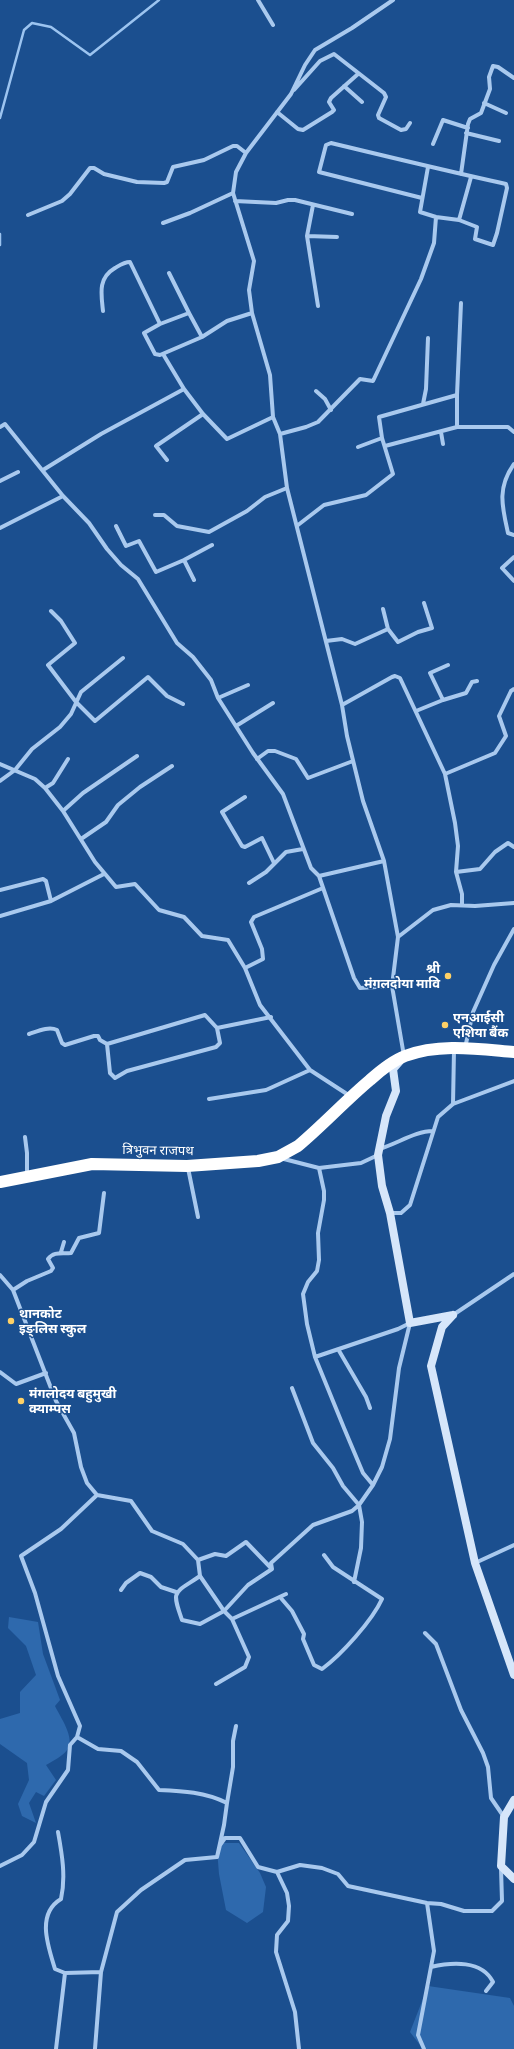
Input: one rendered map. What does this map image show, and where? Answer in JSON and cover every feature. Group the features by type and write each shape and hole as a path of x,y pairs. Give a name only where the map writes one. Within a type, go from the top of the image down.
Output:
{"highway":[{"name":"त्रिभुवन राजपथ","path":"0,1182 27,1175 92,1164 187,1166 258,1161 278,1156 288,1152 310,1136 351,1096 380,1071 404,1056 432,1049 459,1048 514,1052"}],"street":[{"path":"258,0 273,25"},
{"path":"292,94 305,65 315,50 352,28 393,0"},
{"path":"272,1569 271,1564 314,1525 352,1511 359,1506 373,1485 382,1467 390,1439 399,1368 410,1323 390,1213 382,1186 378,1152 386,1116 396,1091 393,1069 404,1056 392,986 398,937 384,861 363,801 353,761 342,705 298,525 287,488 280,434 274,416 270,375 252,313 249,290 254,261 233,193 236,172 246,153 277,112 320,61 334,54 384,93 386,97 378,115 379,118 401,130 406,129 410,122"},
{"path":"461,174 466,133 470,119 481,113 490,89 488,77 493,66 498,67 514,78"},
{"path":"277,112 298,129 303,130 334,110 329,102 358,74"},
{"path":"344,86 362,102"},
{"path":"484,103 506,113"},
{"path":"433,144 443,120 468,128"},
{"path":"466,133 499,141"},
{"path":"422,198 319,172 328,143 506,184 507,188 493,245 475,239 477,227 460,220 436,217 420,212 428,167"},
{"path":"28,215 62,201 70,194 90,168 94,168 104,174 137,182 167,182 171,169 176,165 204,160 233,146 237,146 246,153"},
{"path":"460,220 470,176"},
{"path":"164,223 233,193"},
{"path":"235,201 276,203 288,200 352,214"},
{"path":"313,205 307,236 318,306"},
{"path":"280,434 306,428 318,422 360,379 373,381 420,279 434,243 436,217"},
{"path":"307,236 337,237"},
{"path":"103,311 101,292 105,276 125,262 130,262 160,324"},
{"path":"170,272 202,337"},
{"path":"457,427 461,303"},
{"path":"189,313 160,324 144,333 155,354 163,354 202,337 227,321 252,313"},
{"path":"423,404 426,389 428,338"},
{"path":"163,354 184,389 203,414 227,439 274,416"},
{"path":"43,470 101,434 184,389"},
{"path":"316,391 325,400 331,410"},
{"path":"298,525 324,505 366,495 393,474 382,438 379,417 457,395"},
{"path":"156,446 203,414"},
{"path":"0,427 5,424 63,496 89,523 121,565 138,579 177,643 193,657 210,680 218,698 257,759 283,794 311,868 319,876 354,978 360,988 392,986"},
{"path":"384,446 457,427 508,426 514,432"},
{"path":"441,432 443,444"},
{"path":"358,447 382,438"},
{"path":"153,442 167,460"},
{"path":"514,464 506,474 501,502 508,533 514,535"},
{"path":"0,481 18,472"},
{"path":"156,515 164,515 177,526 209,532 247,511 265,497 287,488"},
{"path":"0,528 63,496"},
{"path":"116,526 126,546 139,541 156,572 184,560 212,545"},
{"path":"514,557 502,568 514,581"},
{"path":"184,560 194,580"},
{"path":"383,609 388,629 398,642 418,632 432,628 424,603"},
{"path":"51,611 61,621 75,643 48,665 76,702 95,721 148,677 167,696 183,704"},
{"path":"326,641 342,639 355,644 388,629"},
{"path":"0,781 15,770 32,750 60,727 71,714 81,692 123,658"},
{"path":"443,700 430,673 448,665"},
{"path":"342,705 395,676 400,678 445,774 458,846 456,872 462,894 462,905"},
{"path":"416,711 443,700 466,693 472,682 477,681"},
{"path":"218,698 248,685"},
{"path":"445,774 495,753 506,736 498,716 511,691 514,689"},
{"path":"236,726 273,703"},
{"path":"257,759 268,752 276,751 296,759 308,778 353,761"},
{"path":"63,811 83,793 137,756"},
{"path":"45,788 53,783 68,759"},
{"path":"0,764 35,779 45,788 63,811 104,874 116,887 135,884 159,910 184,916 202,936 228,940 245,968 260,1005 310,1070 351,1096"},
{"path":"81,839 106,822 118,805 172,766"},
{"path":"245,798 222,812 242,846 245,847 262,838 274,863"},
{"path":"456,872 480,869 495,852 508,843 514,847"},
{"path":"249,883 266,872 286,852 303,849"},
{"path":"319,876 384,861"},
{"path":"0,916 51,901 104,874"},
{"path":"0,890 43,879 46,881 51,901"},
{"path":"245,968 263,958 262,949 251,922 254,917 323,888"},
{"path":"398,937 433,910 451,905 475,906 514,903"},
{"path":"453,1104 459,1048 494,965 514,929"},
{"path":"29,1034 49,1028 58,1030 62,1043 65,1045 94,1036 98,1036 100,1040 107,1044 205,1015 217,1028 220,1043 216,1047 127,1071 115,1078 110,1073 107,1044"},
{"path":"217,1028 270,1017"},
{"path":"209,1099 266,1090 310,1070"},
{"path":"390,1213 400,1213 410,1205 438,1117 453,1104 514,1081"},
{"path":"278,1156 319,1168 361,1163 378,1152 423,1131 433,1131"},
{"path":"25,1137 27,1175"},
{"path":"187,1166 198,1216"},
{"path":"319,1168 324,1192 318,1233 319,1260 316,1271 308,1282 303,1294 307,1324 315,1357 363,1473 373,1485"},
{"path":"13,1290 27,1281 51,1271 53,1268 48,1259 49,1257 61,1252 71,1253 79,1238 99,1234 104,1193"},
{"path":"61,1252 64,1242"},
{"path":"514,1274 453,1315 442,1327 431,1366 475,1563 512,1661 514,1675"},
{"path":"0,1275 13,1290 56,1401 74,1433 81,1467 85,1478 97,1495 131,1501 152,1531 183,1544 198,1560 200,1576 224,1611 232,1619 250,1657 245,1667 216,1684"},
{"path":"315,1357 398,1329 410,1323 453,1315"},
{"path":"338,1349 366,1397 370,1408"},
{"path":"0,1372 16,1384 46,1373"},
{"path":"292,1388 313,1443 333,1468 343,1486 359,1506 362,1522 360,1548 354,1582"},
{"path":"0,1866 22,1856 34,1842 46,1802 68,1770 70,1745 77,1737 80,1726 58,1676 35,1593 21,1556 62,1529 97,1495"},
{"path":"198,1560 215,1554 226,1556 246,1542 272,1569"},
{"path":"475,1563 514,1545"},
{"path":"280,1597 292,1611 304,1634 303,1639 314,1665 322,1668 333,1661 376,1611 382,1599 333,1567 324,1555"},
{"path":"200,1576 176,1592 174,1599 182,1620 200,1624 224,1611 248,1585 272,1569"},
{"path":"121,1590 126,1583 140,1573 151,1577 161,1587 176,1592"},
{"path":"232,1619 286,1594"},
{"path":"425,1633 436,1644 461,1710 483,1753 488,1767 491,1798 504,1817"},
{"path":"217,1856 224,1825 233,1767 233,1741 236,1726"},
{"path":"77,1737 98,1748 121,1751 137,1762 159,1790 197,1793 216,1798 227,1803"},
{"path":"217,1856 220,1845 225,1838 240,1838 258,1867 277,1872 300,1865 322,1868 338,1874 348,1886 427,1903 441,1904 464,1911 492,1911 502,1901 501,1866 504,1817 514,1800"},
{"path":"58,1832 62,1852 64,1886 61,1899 52,1904 46,1916 50,1952 56,1969 65,1974 101,1972"},
{"path":"96,2049 101,1972 117,1912 141,1890 185,1860 217,1856"},
{"path":"501,1866 514,1879"},
{"path":"277,1872 287,1893 289,1906 288,1921 277,1935 276,1952 295,2012 299,2049"},
{"path":"424,2049 418,2035 434,1951 427,1903"},
{"path":"432,1967 447,1963 476,1966 490,1976 493,1982 486,1991"},
{"path":"56,2049 65,1974"}],"shaded area":[{"path":"9,1617 38,1622 43,1654 60,1700 55,1706 70,1740 67,1750 58,1758 46,1765 56,1780 44,1796 36,1792 29,1803 36,1823 22,1816 18,1804 29,1780 27,1763 0,1744 0,1719 20,1713 20,1692 36,1675 26,1646 8,1628"},
{"path":"223,1843 239,1843 260,1873 266,1887 263,1912 247,1923 226,1910 219,1874 217,1849"},
{"path":"428,1986 510,1998 514,2006 514,2049 423,2049 410,2032"}],"waterway":[{"path":"0,118 24,30 32,23 51,27 90,55 159,0"},
{"path":"0,234 0,245"}],"place":[{"name":"श्री मंगलदोया मावि","path":"448,976"},
{"name":"एनआईसी एशिया बैंक","path":"445,1025"},
{"name":"थानकोट इङ्लिस स्कुल","path":"11,1321"},
{"name":"मंगलोदय बहुमुखी क्याम्पस","path":"21,1401"}]}
